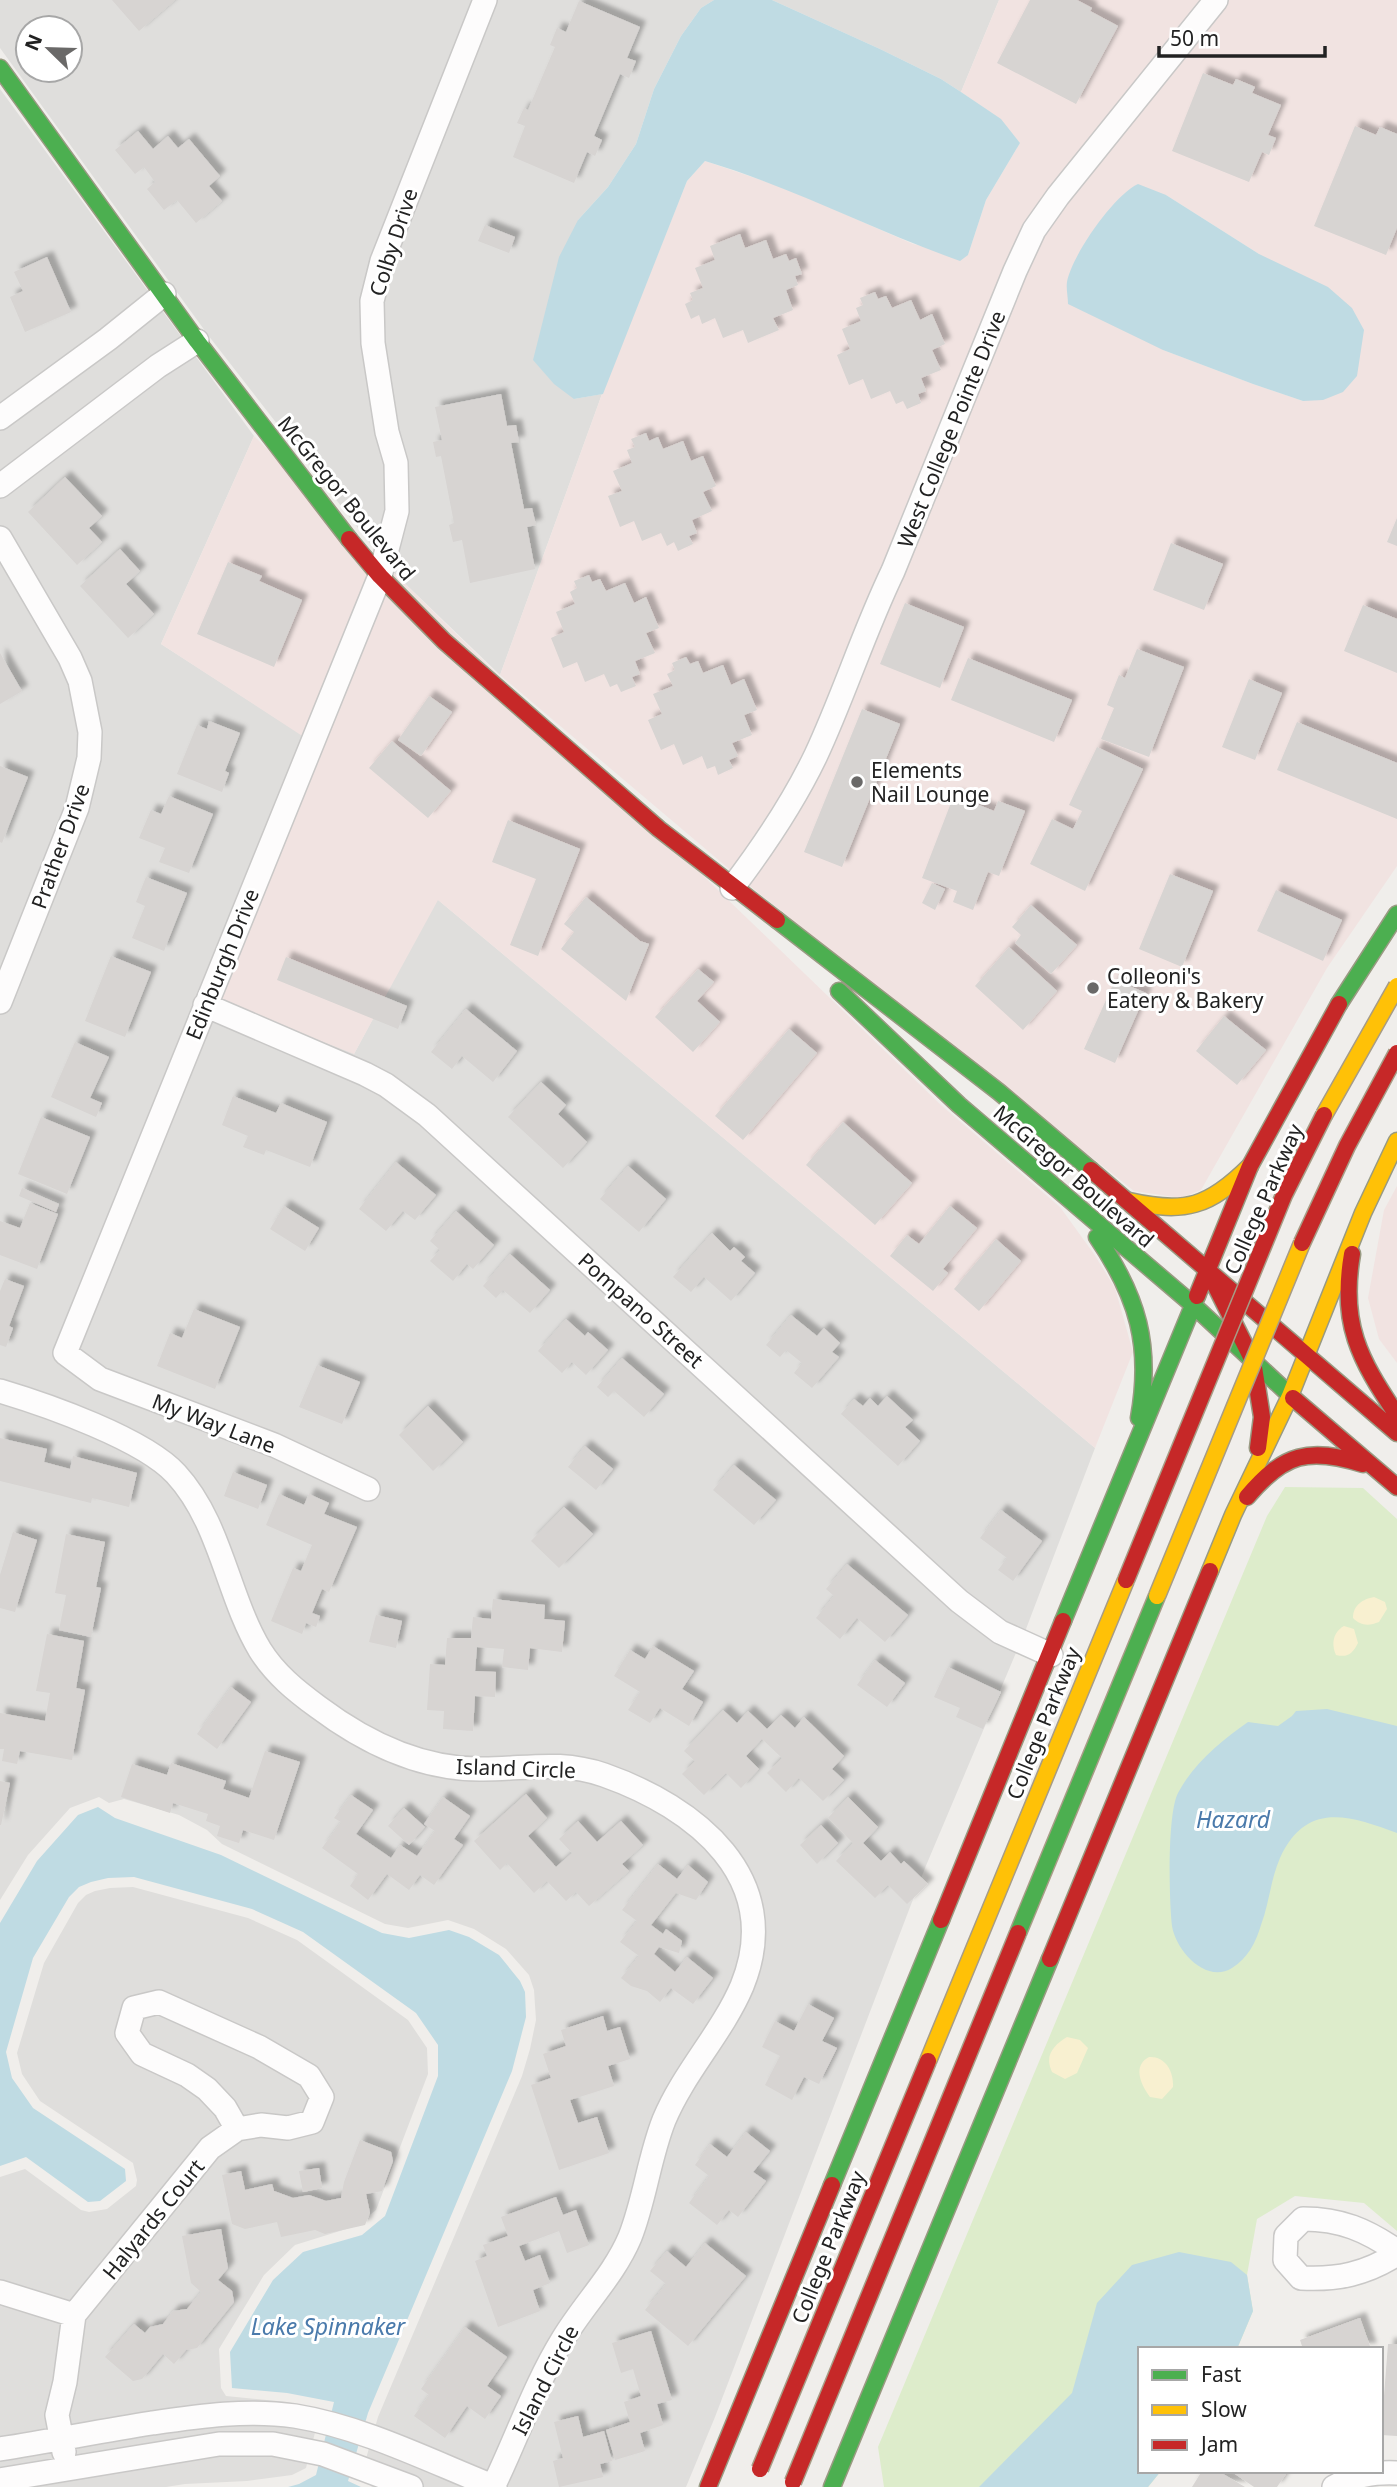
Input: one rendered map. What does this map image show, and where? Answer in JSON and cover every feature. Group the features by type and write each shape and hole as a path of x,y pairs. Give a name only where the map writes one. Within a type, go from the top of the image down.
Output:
{"main road":[{"name":"McGregor Boulevard","path":"0,68 197,341 321,505 380,576 444,641 659,829 999,1092 1244,1302"},
{"name":"McGregor Boulevard","path":"732,888 959,1105 1238,1343"},
{"path":"708,2487 1250,1166 1310,1050 1349,983 1397,914"},
{"name":"College Parkway","path":"752,2487 1284,1195 1329,1105 1397,986"},
{"path":"792,2485 1312,1218 1397,1053"},
{"path":"1266,1135 1269,1154 1278,1170 1294,1188 1314,1199 1345,1199 1374,1186"},
{"path":"832,2487 1233,1515 1290,1396 1374,1186 1397,1141"},
{"path":"1128,1201 1160,1209 1184,1210 1228,1189 1250,1166"},
{"path":"1245,1216 1250,1166"},
{"path":"1069,1199 1119,1270 1142,1327 1146,1357 1145,1380 1142,1406 1127,1468"},
{"path":"1363,1213 1348,1282 1349,1325 1357,1349 1370,1374 1397,1415"},
{"path":"1314,1285 1349,1246"},
{"path":"1243,1255 1244,1302 1257,1318 1307,1356 1397,1433"},
{"path":"1207,1269 1229,1313 1238,1343 1253,1361 1397,1487"},
{"path":"1192,1304 1257,1318 1284,1310 1297,1300"},
{"path":"1257,1318 1266,1349 1290,1396"},
{"path":"1200,1355 1238,1343 1307,1356"},
{"path":"1253,1361 1262,1418 1255,1469"},
{"path":"1149,1408 1171,1378 1184,1366"},
{"path":"1127,1468 1155,1450 1172,1445 1196,1449 1216,1464 1220,1475"},
{"path":"1233,1515 1271,1470 1296,1458 1324,1453 1337,1455 1376,1470"},
{"path":"1228,1496 1233,1515"},
{"path":"943,1915 942,1945 948,1969 1010,1999"},
{"path":"1011,2051 1010,1999 1048,1962"},
{"path":"906,2007 928,1989"}],"street":[{"name":"Colby Drive","path":"380,576 397,511 396,463 380,394 373,343 372,301 382,261 485,0"},
{"name":"West College Pointe Drive","path":"732,888 773,834 816,756 1034,230 1216,0"},
{"path":"0,418 108,340 164,295"},
{"path":"0,486 147,374 197,341"},
{"name":"Prather Drive","path":"0,538 70,658 80,681 90,732 89,758 77,808 0,1002"},
{"name":"Edinburgh Drive","path":"65,1353 380,576"},
{"name":"Pompano Street","path":"205,1005 365,1074 386,1085 427,1115 959,1601 1000,1632 1051,1655"},
{"name":"My Way Lane","path":"65,1353 100,1379 274,1445 368,1489"},
{"name":"Island Circle","path":"0,1391 128,1441 152,1454 173,1471 201,1511 249,1630 262,1653 278,1674 297,1692 340,1724 388,1749 434,1764 481,1769 555,1765 579,1768 606,1776 631,1786 696,1824 715,1840 730,1858 742,1882 750,1907 753,1933 743,1983 732,2007 691,2069 666,2115 657,2139 639,2211 618,2262 562,2341 538,2385 494,2487"},
{"path":"159,2002 232,2033 309,2076 323,2097 312,2122 288,2128 261,2125 237,2129 225,2108 206,2089 187,2075 142,2054 127,2033 134,2008 159,2002"},
{"name":"Halyards Court","path":"74,2315 210,2148 237,2129"},
{"path":"0,2292 74,2315 65,2382 57,2415 68,2469"},
{"path":"0,2449 195,2417 245,2413 321,2422 365,2436 494,2487"},
{"path":"0,2480 219,2444 272,2444 313,2451 411,2487"},
{"path":"1334,2487 1350,2477 1370,2473"}],"shaded area":[{"path":"0,0 714,0 701,8 681,36 654,89 636,144 608,187 578,220 574,399 602,394 500,675 390,569 208,335 26,84 84,84 84,14 14,14 14,67 0,48"},
{"path":"772,0 999,0 961,92 941,79 880,49"},
{"path":"999,0 1397,0 1397,866 1327,968 1201,1190 1181,1198 1134,1191 741,879 500,675 602,394 687,181 705,161 785,188 913,244 968,255 986,200 1020,143 1000,119 961,92","holes":["1166,195 1259,254 1303,401 1163,350"]},
{"path":"0,89 254,436 161,644 310,740 354,1054 437,899 1095,1448 1026,1629 925,1868 686,2487 372,2487 361,2476 378,2417 522,2076 530,2049 536,2020 534,1990 529,1975 506,1949 474,1929 448,1920 408,1928 385,1924 222,1844 207,1830 179,1815 124,1799 109,1803 99,1797 70,1808 28,1855 0,1900"},
{"path":"254,436 941,1105 1060,1207 1115,1288 1133,1352 1095,1448 438,900 354,1054 200,994 310,741 161,644"},
{"path":"1397,1186 1397,1363 1379,1339 1368,1298 1384,1210"},
{"path":"133,1887 248,1918 297,1940 408,2020 427,2048 428,2074 376,2210 356,2226 295,2245 264,2275 219,2349 221,2388 226,2396 287,2402 321,2409 306,2468 292,2475 166,2487 0,2487 0,2177 25,2169 81,2210 89,2212 107,2209 136,2186 137,2180 133,2163 40,2101 22,2074 17,2053 44,1963 78,1903 95,1891"}],"green space":[{"path":"1285,1487 1363,1488 1397,1519 1397,2231 1364,2203 1295,2196 1257,2219 1247,2275 1253,2311 1238,2347 1138,2347 1138,2473 1159,2473 1148,2487 884,2487 878,2447 1267,1516"}],"sand":[{"path":"1374,1597 1385,1602 1387,1609 1379,1622 1359,1623 1353,1618 1357,1606"},
{"path":"1344,1626 1354,1629 1358,1643 1350,1654 1336,1655 1334,1639"},
{"path":"1067,2037 1080,2040 1088,2048 1077,2073 1065,2079 1052,2072 1049,2060 1054,2047"},
{"path":"1149,2057 1164,2062 1172,2075 1173,2087 1162,2099 1150,2097 1141,2081 1139,2070"}],"water":[{"path":"714,0 772,0 880,49 941,79 961,92 1001,119 1020,143 986,200 968,255 960,261 769,183 705,161 687,181 603,394 574,399 554,384 533,360 559,257 578,220 608,187 636,144 654,89 681,36 701,8"},
{"path":"1138,184 1166,195 1259,254 1328,287 1352,308 1364,330 1357,376 1343,392 1323,400 1303,401 1163,350 1068,304 1067,282 1085,242 1117,200"},
{"name":"Hazard","path":"1327,1709 1397,1726 1397,1833 1362,1821 1330,1817 1316,1820 1302,1828 1280,1858 1259,1931 1247,1954 1238,1964 1222,1972 1203,1968 1179,1945 1172,1926 1170,1838 1178,1793 1209,1753 1248,1722 1278,1726 1296,1711"},
{"name":"Lake Spinnaker","path":"98,1807 115,1818 221,1855 382,1933 409,1938 449,1930 469,1937 499,1955 520,1981 525,1992 526,2017 512,2071 368,2413 348,2481 361,2487 288,2487 316,2475 334,2402 287,2393 232,2388 230,2352 273,2280 303,2252 362,2235 385,2216 438,2076 438,2045 416,2013 303,1932 252,1909 134,1877 91,1882 79,1887 69,1897 33,1958 6,2052 12,2078 33,2108 125,2169 126,2181 100,2201 88,2202 26,2157 0,2166 0,1923 37,1861 78,1815"},
{"path":"1179,2252 1231,2262 1247,2275 1253,2311 1238,2347 1138,2347 1138,2473 1159,2473 1148,2487 979,2487 1072,2393 1097,2303 1132,2265"}],"building":[{"path":"112,0 175,0 139,31"},
{"path":"1030,0 1077,0 1092,8 1090,11 1118,26 1076,104 997,63"},
{"path":"579,1 640,27 627,58 636,61 629,78 620,74 594,136 602,140 595,156 587,152 574,183 513,157 525,126 517,123 524,108 528,110 555,47 550,45 557,28 566,32"},
{"path":"1203,73 1233,85 1236,79 1255,87 1252,93 1281,105 1268,135 1276,138 1269,155 1262,152 1249,182 1172,151"},
{"path":"1355,126 1376,135 1380,127 1397,134 1397,228 1386,255 1314,226"},
{"path":"138,131 153,149 168,136 178,148 189,139 220,176 209,186 222,201 196,223 177,200 164,210 147,189 155,182 144,167 135,174 115,150"},
{"path":"485,225 515,237 509,253 478,241"},
{"path":"740,234 745,248 766,240 773,259 786,254 789,261 796,258 802,274 795,276 798,285 786,290 793,310 773,318 779,330 748,343 743,330 723,338 715,318 702,324 699,315 691,319 685,304 693,300 690,293 703,288 695,268 715,260 710,246"},
{"path":"47,257 71,312 25,332 10,297 23,291 14,272"},
{"path":"875,292 878,299 886,296 892,308 911,300 920,320 932,314 945,344 932,350 941,370 921,378 926,391 918,394 921,403 907,409 903,401 896,404 890,391 871,399 863,379 849,385 837,355 850,349 842,329 861,321 856,308 863,305 860,298"},
{"path":"501,394 507,426 516,425 519,442 511,443 524,509 532,508 536,525 527,527 535,569 470,583 462,540 453,542 449,525 454,523 441,456 436,457 433,442 442,440 435,407"},
{"path":"646,433 649,441 658,437 663,449 683,441 691,461 703,456 716,486 703,492 712,511 692,520 697,533 689,536 693,544 678,551 674,542 667,546 661,533 642,541 634,521 620,527 608,496 622,491 613,471 632,463 627,450 635,447 631,439"},
{"path":"65,477 102,516 89,528 102,542 77,565 28,512"},
{"path":"1397,518 1397,546 1387,542"},
{"path":"1171,543 1223,564 1204,610 1153,590"},
{"path":"120,549 140,571 126,584 154,614 128,638 80,586"},
{"path":"228,562 262,576 259,581 302,600 274,667 197,634"},
{"path":"589,575 592,582 600,579 606,591 625,583 634,603 646,597 659,628 646,633 655,653 635,661 640,674 632,677 636,686 621,692 617,684 610,687 604,674 585,682 577,662 563,668 551,638 564,632 556,612 575,604 570,592 577,588 574,581"},
{"path":"905,603 964,627 940,688 880,664"},
{"path":"1363,605 1397,619 1397,673 1344,651"},
{"path":"1137,649 1184,667 1149,757 1101,739 1114,708 1107,705 1119,675 1125,678"},
{"path":"0,653 22,691 0,704"},
{"path":"686,657 690,664 698,661 703,673 723,665 731,685 744,679 757,710 744,715 752,735 732,743 738,756 729,760 733,768 718,775 715,766 707,769 702,756 683,765 674,744 661,750 648,720 662,714 653,694 673,686 667,674 675,670 672,663"},
{"path":"968,658 1072,700 1054,742 951,700"},
{"path":"1249,679 1282,693 1255,760 1222,747"},
{"path":"429,696 452,712 421,756 398,740"},
{"path":"862,709 900,724 842,867 804,852"},
{"path":"209,721 240,733 225,771 229,773 222,792 177,774 197,725 207,729"},
{"path":"1297,722 1397,763 1397,819 1277,770"},
{"path":"392,741 451,791 428,818 369,768"},
{"path":"1097,747 1143,769 1085,891 1030,864 1052,819 1073,829 1082,811 1069,805"},
{"path":"0,766 28,777 2,843 0,842"},
{"path":"954,795 994,811 998,801 1025,811 999,876 988,872 973,910 953,902 957,891 922,878"},
{"path":"169,796 213,814 189,873 159,862 165,848 139,838 151,810 161,814"},
{"path":"508,820 580,849 538,956 510,945 536,879 492,862"},
{"path":"1170,874 1213,891 1182,967 1139,949"},
{"path":"146,877 187,893 164,951 132,938 145,906 136,902"},
{"path":"932,883 945,889 935,910 922,903"},
{"path":"1276,890 1342,920 1323,961 1257,931"},
{"path":"586,897 640,941 649,944 626,1001 561,949 574,932 564,924"},
{"path":"1031,905 1077,945 1051,974 1015,943 1021,935 1012,927"},
{"path":"1009,947 1057,991 1023,1030 975,986"},
{"path":"111,956 151,972 125,1037 85,1021"},
{"path":"286,957 407,1006 398,1029 277,980"},
{"path":"698,969 714,982 697,1001 720,1022 693,1052 655,1017"},
{"path":"1115,980 1146,993 1115,1063 1084,1049"},
{"path":"466,1009 517,1051 493,1082 462,1056 452,1069 431,1052"},
{"path":"1224,1016 1266,1050 1237,1085 1196,1051"},
{"path":"789,1029 817,1053 743,1140 715,1116"},
{"path":"75,1042 109,1057 90,1098 102,1103 96,1117 51,1097"},
{"path":"541,1082 566,1105 558,1114 587,1142 563,1168 508,1117"},
{"path":"233,1096 276,1113 281,1103 327,1122 310,1167 266,1150 264,1155 243,1147 248,1136 222,1125"},
{"path":"41,1117 90,1137 67,1194 18,1174"},
{"path":"843,1122 912,1183 875,1225 806,1165"},
{"path":"396,1162 436,1195 415,1220 403,1211 386,1231 359,1209"},
{"path":"628,1166 666,1199 639,1232 600,1199"},
{"path":"22,1188 59,1204 56,1212 19,1196"},
{"path":"30,1203 58,1214 37,1269 0,1255 0,1221 20,1228"},
{"path":"284,1206 319,1228 305,1251 270,1229"},
{"path":"950,1206 977,1228 943,1269 948,1273 933,1291 890,1256 907,1235 919,1244"},
{"path":"456,1211 494,1245 473,1269 467,1264 453,1281 430,1261 440,1250 430,1241"},
{"path":"712,1233 730,1251 734,1247 745,1257 741,1261 755,1273 731,1301 704,1277 691,1292 673,1277"},
{"path":"996,1239 1021,1261 979,1311 954,1289"},
{"path":"510,1254 550,1290 530,1313 503,1290 496,1298 483,1286"},
{"path":"5,1279 24,1286 9,1326 13,1328 6,1347 0,1345 0,1291"},
{"path":"194,1309 240,1327 215,1389 157,1366 170,1333 182,1338"},
{"path":"791,1315 817,1336 824,1328 840,1343 832,1352 839,1357 812,1388 794,1373 802,1363 786,1350 780,1357 766,1345"},
{"path":"566,1319 585,1336 588,1332 608,1350 586,1375 572,1362 562,1373 538,1351"},
{"path":"622,1358 664,1394 644,1417 614,1391 608,1397 597,1387"},
{"path":"317,1365 360,1382 342,1424 299,1407"},
{"path":"887,1396 913,1420 905,1427 920,1441 898,1466 841,1414 854,1399 863,1406 870,1398 878,1406"},
{"path":"428,1406 463,1442 433,1471 399,1435"},
{"path":"0,1438 47,1449 44,1462 70,1469 73,1456 137,1473 129,1507 92,1498 91,1503 0,1481"},
{"path":"585,1446 613,1469 596,1490 568,1467"},
{"path":"734,1465 776,1500 754,1525 713,1490"},
{"path":"233,1472 267,1485 258,1509 224,1496"},
{"path":"279,1494 304,1505 309,1494 329,1503 324,1514 357,1527 329,1592 322,1589 312,1613 320,1616 316,1627 306,1623 302,1634 271,1621 293,1568 301,1571 312,1545 266,1525"},
{"path":"564,1507 593,1534 559,1568 531,1541"},
{"path":"1001,1510 1042,1541 1013,1581 998,1570 1007,1558 980,1538"},
{"path":"13,1532 37,1540 15,1612 0,1608 0,1575"},
{"path":"66,1534 105,1542 96,1587 101,1588 91,1637 59,1630 66,1595 55,1593"},
{"path":"847,1564 908,1615 885,1642 857,1618 840,1639 816,1618 834,1596 826,1589"},
{"path":"493,1599 545,1605 544,1619 565,1621 562,1652 530,1648 528,1670 502,1667 504,1649 477,1647 475,1671 496,1672 495,1697 475,1696 473,1731 443,1729 444,1711 427,1710 430,1664 445,1665 447,1638 471,1638 473,1617 491,1619"},
{"path":"376,1615 402,1621 396,1648 369,1642"},
{"path":"47,1634 84,1641 76,1688 85,1690 72,1760 20,1751 17,1764 2,1761 4,1749 0,1749 0,1713 45,1721 50,1693 36,1691"},
{"path":"653,1646 694,1671 682,1689 703,1702 689,1726 660,1708 650,1723 628,1710 640,1692 614,1676 630,1650 645,1659"},
{"path":"875,1660 905,1683 887,1707 857,1685"},
{"path":"948,1667 1001,1692 983,1729 956,1717 960,1708 934,1697"},
{"path":"231,1687 251,1702 217,1749 197,1734"},
{"path":"723,1710 737,1723 748,1711 767,1729 781,1715 795,1728 804,1717 844,1756 832,1769 844,1780 823,1801 799,1778 786,1792 767,1773 782,1758 762,1739 746,1756 759,1769 741,1788 726,1773 704,1795 682,1774 695,1761 684,1751"},
{"path":"265,1751 300,1762 274,1840 243,1830 239,1843 217,1836 220,1826 206,1821 208,1814 173,1803 170,1813 121,1797 132,1764 167,1775 171,1763 226,1781 223,1789 249,1798"},
{"path":"0,1781 10,1783 1,1825 0,1825"},
{"path":"526,1794 547,1818 528,1836 556,1867 572,1853 559,1839 578,1821 597,1842 621,1821 643,1845 622,1864 629,1871 589,1906 576,1892 566,1901 547,1881 534,1893 507,1863 500,1870 474,1841"},
{"path":"351,1795 373,1810 356,1834 391,1858 400,1845 417,1856 435,1831 424,1824 443,1797 470,1816 454,1839 463,1845 434,1885 420,1875 409,1890 387,1874 368,1900 350,1886 358,1874 322,1848 341,1822 334,1818"},
{"path":"848,1797 878,1827 863,1843 881,1861 890,1852 901,1864 904,1861 928,1884 907,1904 888,1885 875,1898 836,1861 853,1843 828,1818"},
{"path":"404,1808 425,1827 409,1845 388,1826"},
{"path":"821,1825 838,1843 817,1864 800,1845"},
{"path":"658,1864 677,1879 688,1865 708,1882 696,1900 676,1893 651,1925 663,1934 666,1929 682,1941 679,1953 659,1947 654,1954 675,1972 687,1957 713,1978 693,2004 671,1988 660,2002 647,1991 631,1986 621,1978 639,1956 620,1942 637,1921 622,1910"},
{"path":"808,2004 834,2018 822,2041 837,2048 819,2084 804,2077 792,2100 765,2085 780,2056 762,2047 775,2021 794,2031"},
{"path":"603,2016 607,2031 620,2027 630,2059 608,2066 614,2086 570,2100 578,2123 597,2117 609,2153 559,2170 531,2085 551,2078 543,2054 566,2046 561,2030"},
{"path":"746,2132 770,2151 753,2172 766,2181 738,2217 729,2210 717,2225 689,2203 709,2176 695,2165 710,2144 727,2157"},
{"path":"360,2140 391,2152 393,2161 382,2191 366,2194 370,2213 365,2225 325,2234 315,2230 281,2237 277,2222 245,2229 232,2224 222,2175 241,2171 245,2190 272,2184 274,2191 293,2198 309,2195 326,2201 341,2198 344,2182"},
{"path":"319,2168 322,2188 303,2192 299,2171"},
{"path":"556,2197 563,2215 576,2210 589,2245 567,2253 559,2231 519,2246 525,2261 540,2255 550,2283 533,2290 540,2311 498,2327 475,2261 487,2256 483,2245 508,2236 501,2217"},
{"path":"221,2229 228,2268 218,2280 232,2291 234,2302 197,2348 186,2350 174,2364 163,2354 142,2379 133,2381 105,2357 134,2324 145,2333 150,2327 163,2324 173,2311 187,2309 201,2292 191,2283 182,2236"},
{"path":"705,2243 746,2276 688,2346 645,2310 666,2284 650,2271 667,2251 686,2267"},
{"path":"1360,2318 1370,2347 1302,2347 1300,2340"},
{"path":"465,2327 507,2357 487,2386 501,2396 485,2419 467,2406 445,2438 414,2416 429,2395 421,2389"},
{"path":"651,2331 672,2400 657,2404 663,2425 640,2433 645,2451 615,2460 606,2430 630,2422 624,2402 641,2396 633,2369 621,2373 612,2343"},
{"path":"1388,2344 1397,2344 1397,2436 1383,2435"},
{"path":"578,2416 583,2437 604,2431 612,2461 600,2464 603,2477 559,2487 553,2461 563,2458 554,2422"},
{"path":"1201,2473 1221,2473 1245,2487 1192,2487"},
{"path":"1234,2473 1287,2473 1277,2487 1254,2487"}],"traffic: fast":[{"path":"0,68 197,341 349,539"},
{"path":"1339,1004 1397,914"},
{"path":"777,920 999,1092 1091,1170"},
{"path":"839,991 959,1105 1192,1304 1293,1398"},
{"path":"1097,1237 1123,1280 1138,1323 1144,1368 1139,1418"},
{"path":"1063,1621 1197,1296"},
{"path":"1018,1933 1157,1596"},
{"path":"832,2185 941,1920"},
{"path":"832,2487 1050,1959"}],"traffic: slow":[{"path":"1324,1115 1397,986"},
{"path":"1210,1571 1233,1515 1290,1396 1363,1213 1397,1141"},
{"path":"1129,1201 1166,1207 1195,1204 1222,1191 1250,1166"},
{"path":"1157,1596 1302,1243"},
{"path":"928,2061 1126,1580"}],"traffic: jam":[{"path":"349,539 380,576 444,641 659,829 777,920"},
{"path":"1197,1296 1250,1166 1339,1004"},
{"path":"1302,1243 1347,1146 1397,1053"},
{"path":"1126,1580 1284,1195 1324,1115"},
{"path":"1091,1170 1397,1433"},
{"path":"1352,1254 1349,1300 1356,1339 1372,1376 1397,1415"},
{"path":"1207,1269 1253,1361 1262,1417 1258,1448"},
{"path":"1293,1398 1397,1487"},
{"path":"1247,1497 1273,1471 1299,1458 1327,1456 1363,1464"},
{"path":"1050,1959 1210,1571"},
{"path":"941,1920 1063,1621"},
{"path":"793,2482 1018,1933"},
{"path":"760,2469 928,2061"},
{"path":"708,2487 832,2185"}],"place":[{"name":"Elements Nail Lounge","path":"857,782"},
{"name":"Colleoni's Eatery & Bakery","path":"1093,988"}]}
